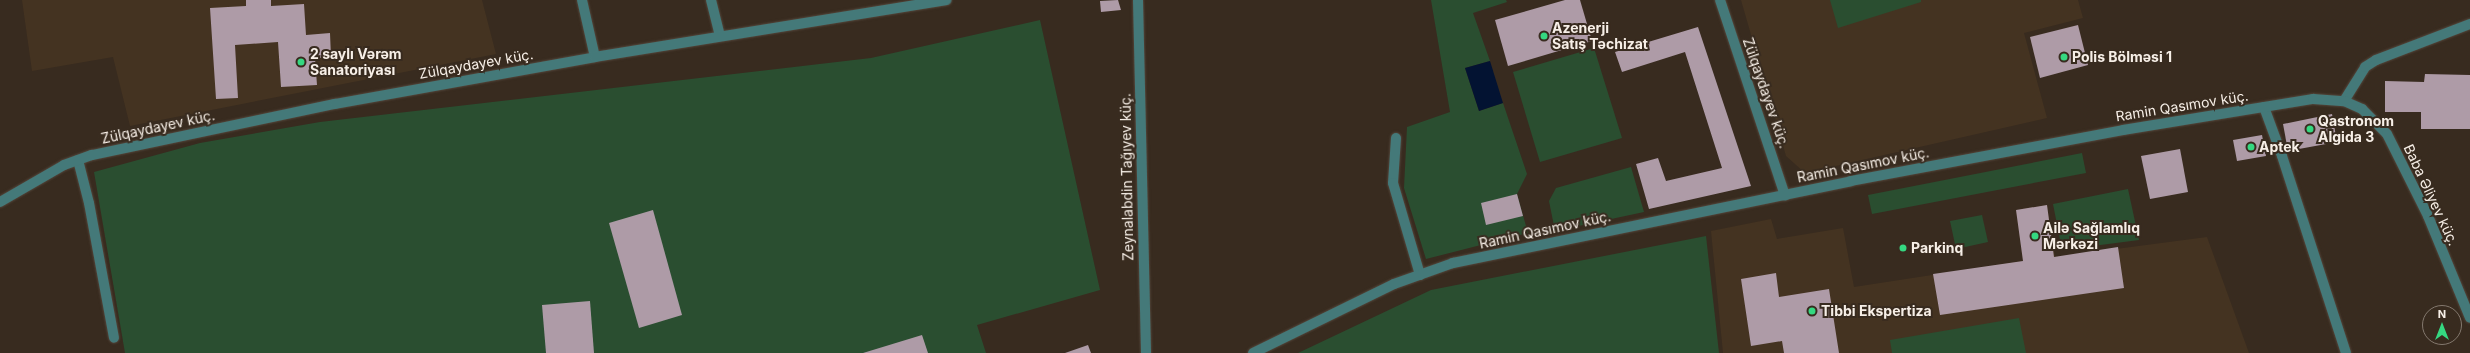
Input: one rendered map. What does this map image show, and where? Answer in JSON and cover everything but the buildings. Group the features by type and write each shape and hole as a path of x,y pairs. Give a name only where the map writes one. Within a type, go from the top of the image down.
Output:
{"street":[{"path":"582,0 594,57"},
{"path":"711,0 720,36"},
{"name":"Zülqaydayev küç.","path":"0,202 46,175 92,155 335,104 594,57 946,0"},
{"name":"Zeynalabdin Tağıyev küç.","path":"1138,0 1146,353"},
{"name":"Zülqaydayev küç.","path":"1720,0 1785,195"},
{"path":"2344,101 2365,67 2376,60 2470,24"},
{"name":"Ramin Qasımov küç.","path":"1253,353 1394,284 1453,263 1785,195 2074,139 2313,99 2344,101"},
{"name":"Baba Əliyev küç.","path":"2344,101 2362,109 2376,121 2398,153 2428,216 2470,318"},
{"path":"2264,107 2282,156 2346,353"},
{"path":"1396,138 1393,183 1420,275"},
{"path":"78,160 90,202 114,338"}],"shaded area":[{"path":"22,0 482,0 496,54 130,126 113,57 32,71"},
{"path":"1741,0 2078,0 2083,18 2024,33 2047,118 1805,173 1786,156"},
{"path":"2047,205 2055,257 2207,237 2249,353 1723,353 1711,231 1771,219 1777,239 1843,228 1854,287 2023,261 2016,210"}],"green space":[{"path":"1431,0 1506,0 1507,2 1473,13 1490,61 1465,68 1479,111 1503,103 1527,174 1517,194 1528,233 1426,259 1404,188 1407,127 1450,112"},
{"path":"1830,0 1921,0 1921,2 1838,28"},
{"path":"1040,20 1100,290 977,325 986,353 125,353 94,172 200,143 320,122 871,58"},
{"path":"1594,48 1622,138 1540,162 1513,72"},
{"path":"2082,153 2086,173 1872,214 1868,195"},
{"path":"1631,167 1644,212 1555,231 1549,201 1556,188"},
{"path":"2128,189 2139,240 2062,250 2053,204"},
{"path":"1982,215 1988,242 1956,249 1950,221"},
{"path":"1706,236 1719,353 1298,353 1431,290"},
{"path":"2019,318 2026,353 1892,353 1890,340"}],"water":[{"path":"1490,61 1503,103 1479,111 1465,68"}],"place":[{"name":"Azenerji Satış Təchizat","path":"1544,36"},
{"name":"Polis Bölməsi 1","path":"2064,57"},
{"name":"2 saylı Vərəm Sanatoriyası","path":"301,62"},
{"name":"Qastronom Algida 3","path":"2310,129"},
{"name":"Aptek","path":"2251,147"},
{"name":"Ailə Sağlamlıq Mərkəzi","path":"2035,236"},
{"name":"Parkinq","path":"1903,248"},
{"name":"Tibbi Ekspertiza","path":"1812,311"}]}
